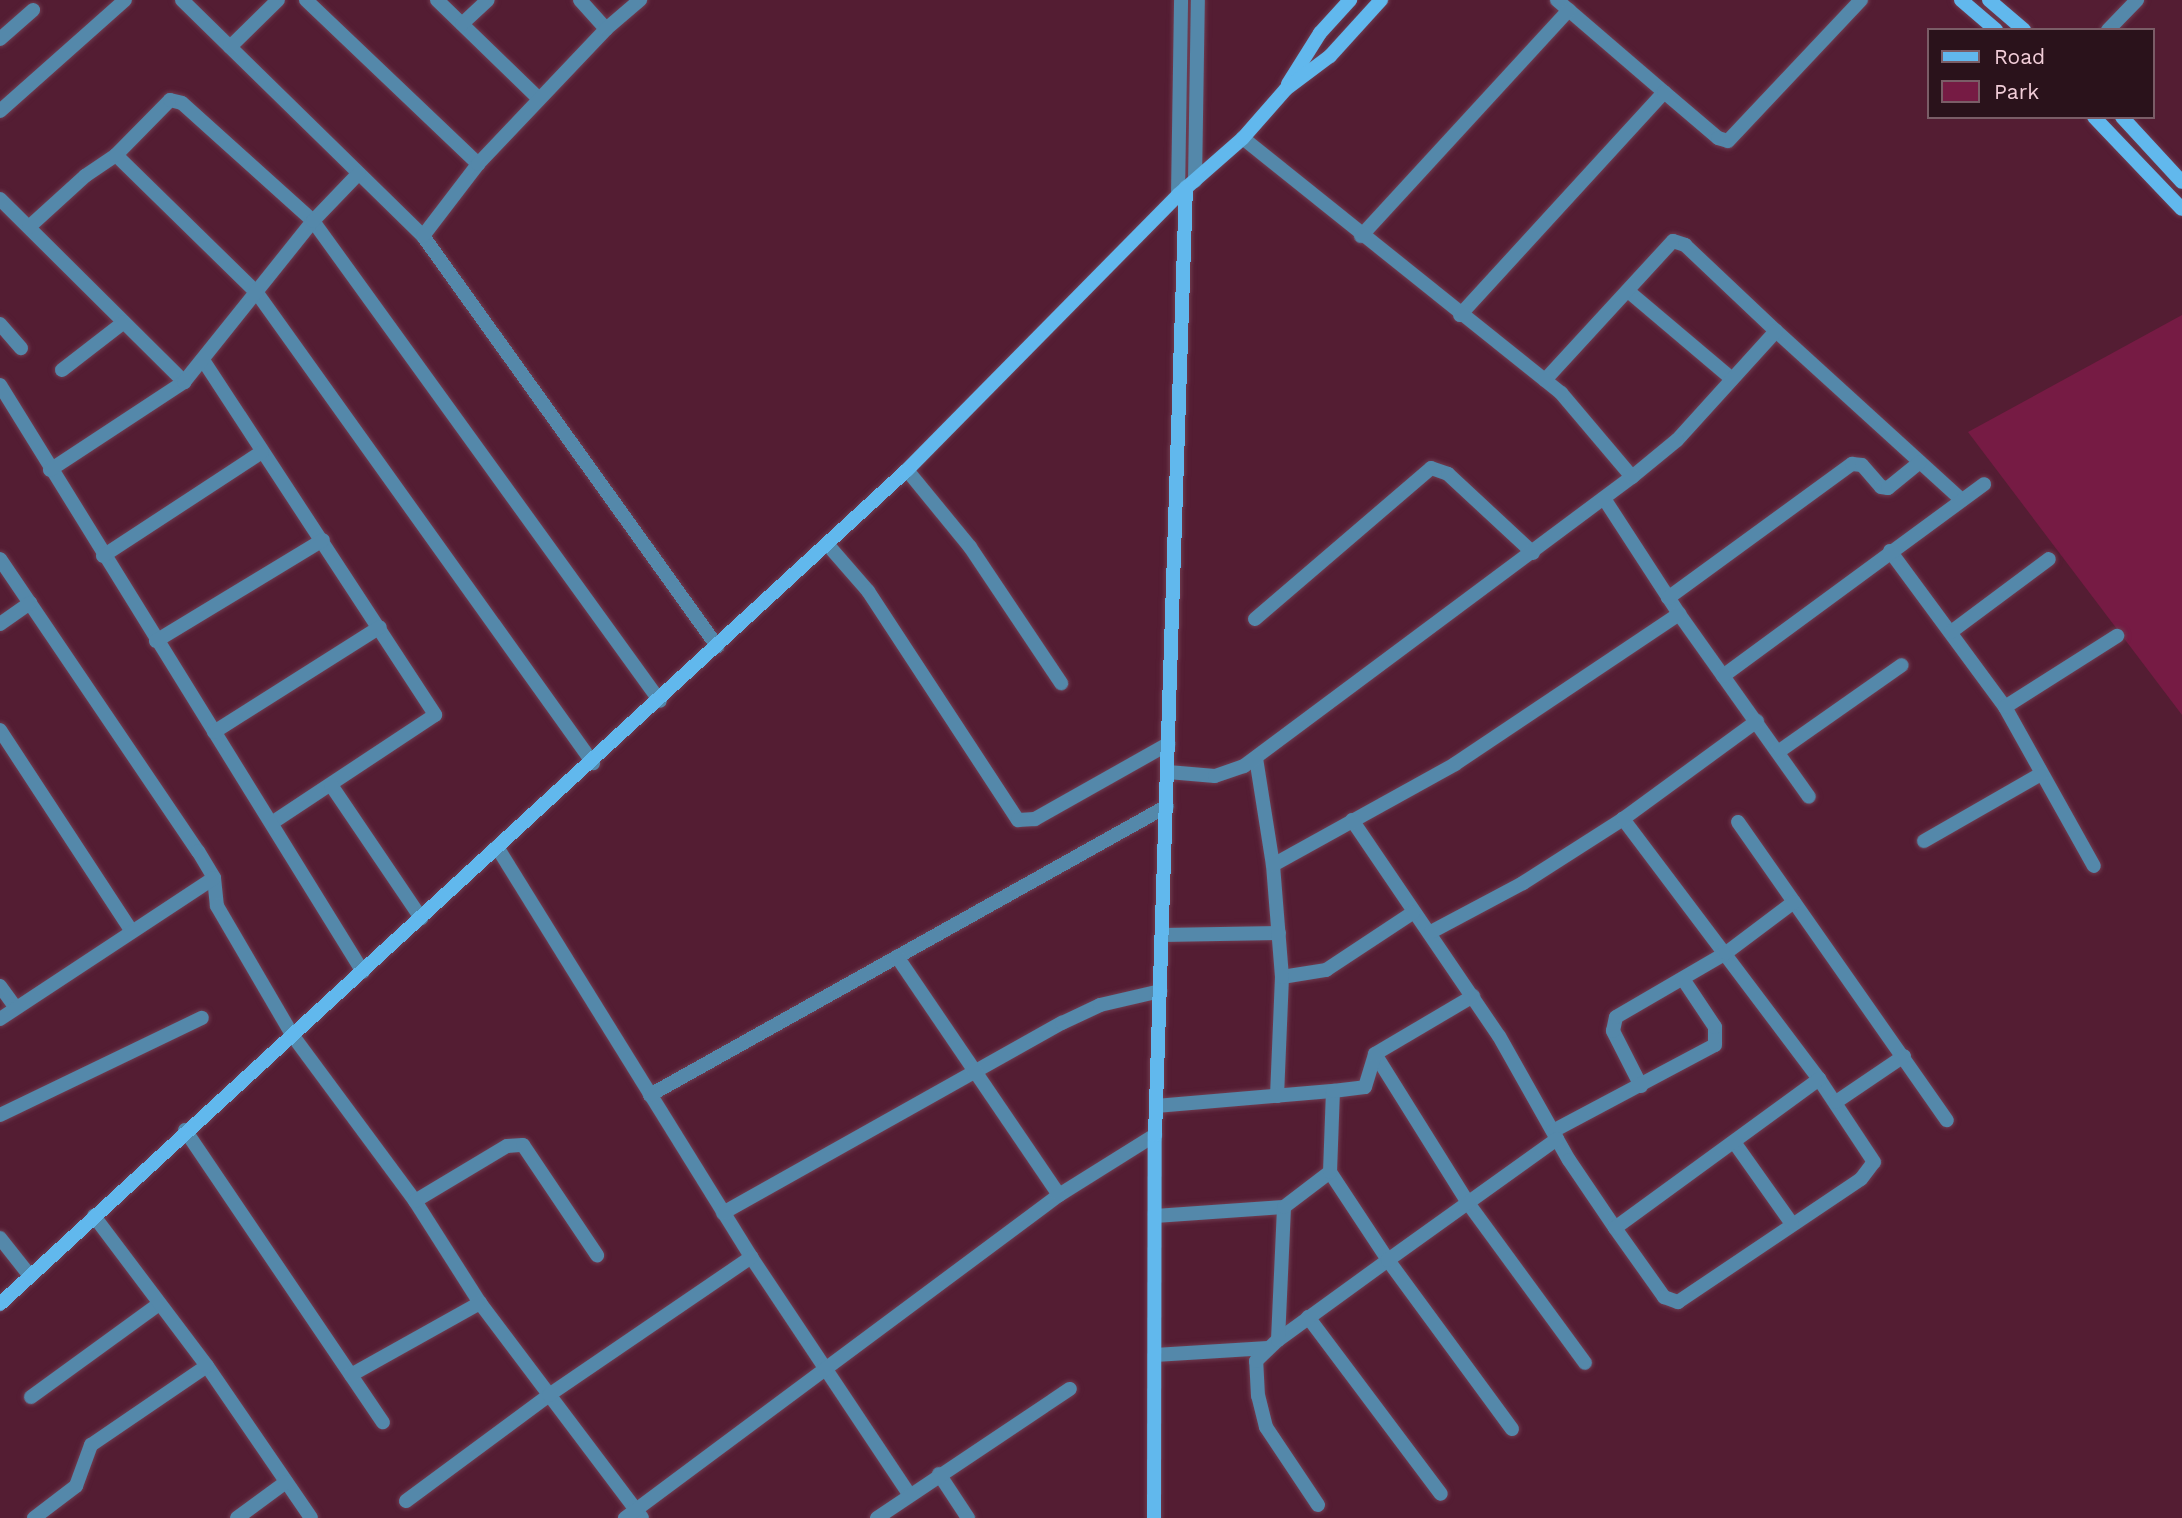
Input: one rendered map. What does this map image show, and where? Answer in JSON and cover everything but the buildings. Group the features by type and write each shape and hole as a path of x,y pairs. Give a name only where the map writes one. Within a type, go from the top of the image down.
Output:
{"main road":[{"path":"0,1304 186,1130 293,1037 593,763 907,470 1186,188 1243,138 1286,89 1320,33 1350,0"},
{"path":"1286,89 1330,56 1381,0"},
{"path":"1961,0 1994,28"},
{"path":"1989,0 2022,28"},
{"path":"2096,119 2182,209"},
{"path":"2124,119 2182,182"},
{"path":"1154,1518 1155,1135 1186,188"}],"street":[{"path":"0,111 125,0"},
{"path":"182,0 424,236 717,646"},
{"path":"230,47 278,0"},
{"path":"306,0 478,164"},
{"path":"437,0 538,98"},
{"path":"462,24 488,0"},
{"path":"580,0 606,29"},
{"path":"424,236 478,164 538,98 606,29 640,0"},
{"path":"1181,0 1186,188"},
{"path":"1186,188 1198,0"},
{"path":"1557,0 1718,138 1728,141 1861,0"},
{"path":"2110,28 2137,0"},
{"path":"0,39 33,10"},
{"path":"1361,236 1569,10"},
{"path":"1460,315 1664,92"},
{"path":"29,227 85,176 116,155 165,104 176,99 313,220 660,701"},
{"path":"1243,138 1361,236 1545,380 1573,405 1632,477"},
{"path":"116,155 257,293 593,763"},
{"path":"50,470 184,382 313,220 359,173"},
{"path":"0,199 184,382"},
{"path":"1545,380 1667,245 1679,241 1962,500"},
{"path":"1628,291 1732,379"},
{"path":"62,370 124,322"},
{"path":"0,324 21,348"},
{"path":"1168,772 1215,776 1256,758 1605,500 1677,440 1776,331"},
{"path":"203,360 380,627 435,715 272,823"},
{"path":"0,385 103,556 363,972"},
{"path":"103,556 262,452"},
{"path":"1668,598 1852,464 1862,465 1881,487 1888,488 1920,462"},
{"path":"1255,619 1431,468 1448,474 1533,553"},
{"path":"907,470 970,547 1060,683"},
{"path":"1723,676 1984,484"},
{"path":"1605,500 1668,598 1809,797"},
{"path":"156,641 323,540"},
{"path":"827,544 868,591 1018,820 1035,819 1168,744"},
{"path":"1890,551 2005,707 2094,866"},
{"path":"0,559 215,878 216,906 293,1037 415,1201 480,1303 634,1515 1059,1195 1155,1135"},
{"path":"1951,632 2049,559"},
{"path":"0,624 30,603"},
{"path":"1273,865 1455,764 1679,614"},
{"path":"214,732 380,627"},
{"path":"2005,707 2116,636"},
{"path":"1778,752 1902,665"},
{"path":"1431,932 1523,883 1623,818 1757,721"},
{"path":"0,730 131,930"},
{"path":"1256,758 1273,865 1282,977 1276,1096"},
{"path":"1924,841 2041,774"},
{"path":"331,785 421,918"},
{"path":"650,1095 1167,806"},
{"path":"1352,820 1473,996 1555,1135 1615,1228 1664,1297 1678,1302 1861,1179 1874,1162 1836,1102 1623,818"},
{"path":"1738,822 1947,1120"},
{"path":"498,847 723,1213 824,1370 910,1495"},
{"path":"0,1019 131,930 215,878"},
{"path":"1640,1086 1613,1023 1622,1013 1726,953 1794,902"},
{"path":"1282,977 1326,970 1414,912"},
{"path":"1162,936 1279,933"},
{"path":"897,957 1059,1195"},
{"path":"1318,1505 1261,1414 1255,1368 1259,1355 1468,1203 1555,1135 1716,1045 1714,1027 1684,979"},
{"path":"0,986 16,1008"},
{"path":"723,1213 977,1074 1079,1014 1160,991"},
{"path":"1157,1106 1364,1087 1375,1054 1473,996"},
{"path":"0,1115 202,1018"},
{"path":"1375,1054 1468,1203 1585,1363"},
{"path":"1836,1102 1904,1056"},
{"path":"1615,1228 1819,1079"},
{"path":"1333,1091 1330,1172 1388,1260 1512,1429"},
{"path":"186,1130 383,1422"},
{"path":"1734,1142 1792,1224"},
{"path":"415,1201 507,1146 523,1145 597,1255"},
{"path":"1155,1216 1284,1207 1330,1172"},
{"path":"1273,1344 1284,1207"},
{"path":"94,1216 207,1366 311,1518"},
{"path":"0,1238 30,1276"},
{"path":"406,1501 549,1395 751,1257"},
{"path":"351,1374 480,1303"},
{"path":"32,1397 159,1304"},
{"path":"1308,1317 1441,1494"},
{"path":"1155,1355 1273,1344"},
{"path":"34,1518 76,1486 91,1445 207,1366"},
{"path":"884,1516 939,1474 1070,1389"},
{"path":"939,1474 968,1518"},
{"path":"237,1518 286,1482"}],"green space":[{"path":"2182,315 2182,715 1968,432"}]}
